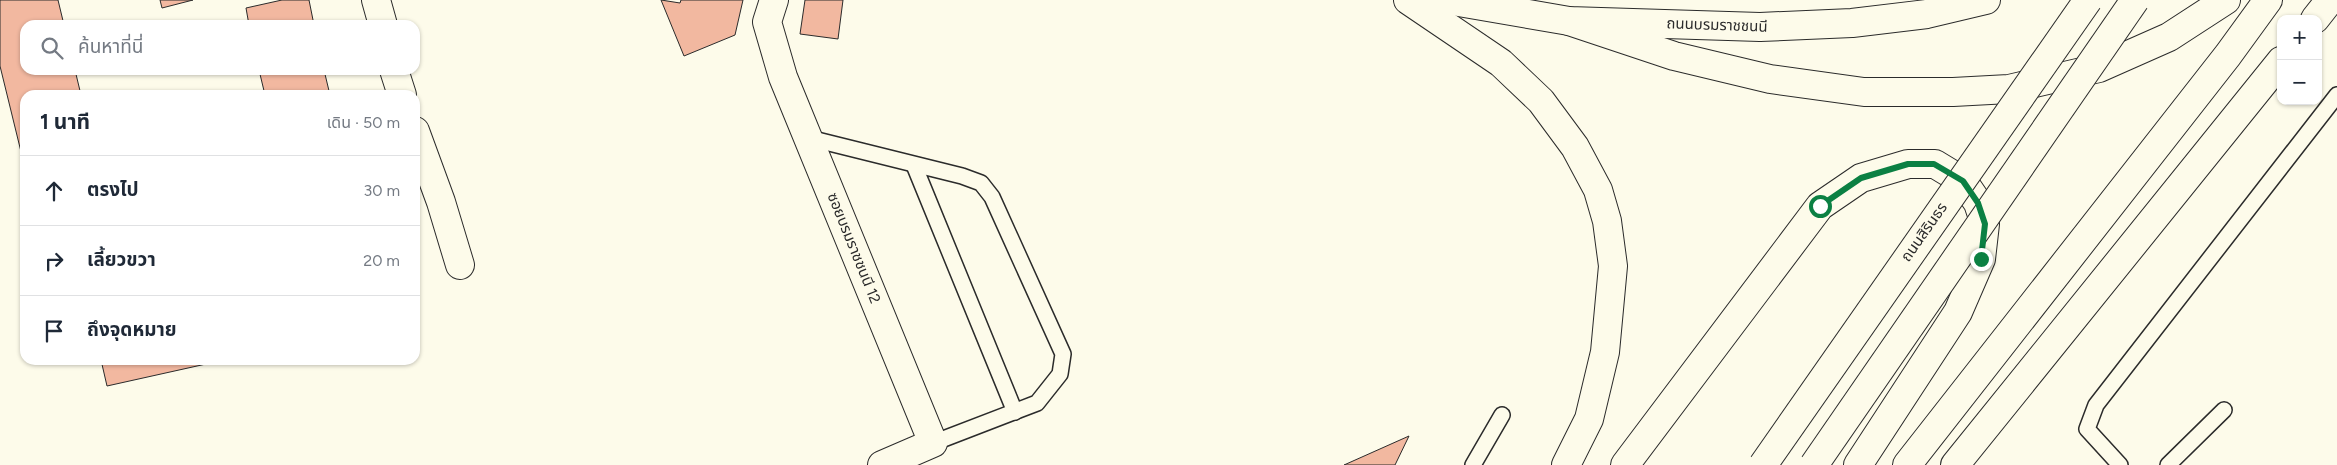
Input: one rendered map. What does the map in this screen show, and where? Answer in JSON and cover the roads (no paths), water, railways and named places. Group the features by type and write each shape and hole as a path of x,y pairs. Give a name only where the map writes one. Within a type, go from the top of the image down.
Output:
{"main road":[{"path":"376,0 382,20"},
{"name":"ซอยบรมราชชนนี 12","path":"774,0 767,22 783,77 933,443"},
{"path":"1408,0 1501,63 1541,102 1575,147 1598,190 1607,220 1613,266 1605,352 1589,419 1566,465"},
{"name":"ถนนบรมราชชนนี","path":"1447,0 1569,20 1760,27 1852,23 1927,14 1986,0"},
{"name":"ถนนสิรินธร","path":"1763,465 2088,0"},
{"path":"1814,465 2135,0"},
{"path":"1569,20 1674,56 1770,79 1864,92 1953,92 2009,90 2099,68 2168,37 2226,0"},
{"path":"1907,465 2192,101 2268,0"},
{"path":"2318,15 2330,0"},
{"path":"1955,465 2277,66"},
{"path":"396,75 400,90"},
{"path":"420,145 441,202 460,266"},
{"path":"1625,465 1820,206 1861,178 1908,164 1934,164 1963,181 1978,203 1985,224 1981,259 1958,312 1858,465"},
{"path":"882,465 933,443"}],"lane":[{"path":"2120,465 2087,429 2096,405 2337,95"},
{"path":"809,138 962,176 980,183 992,197 1063,354 1060,374 1038,403 933,443"},
{"path":"914,165 1015,412"},
{"path":"2168,465 2224,410"},
{"path":"1473,465 1502,415"}]}
